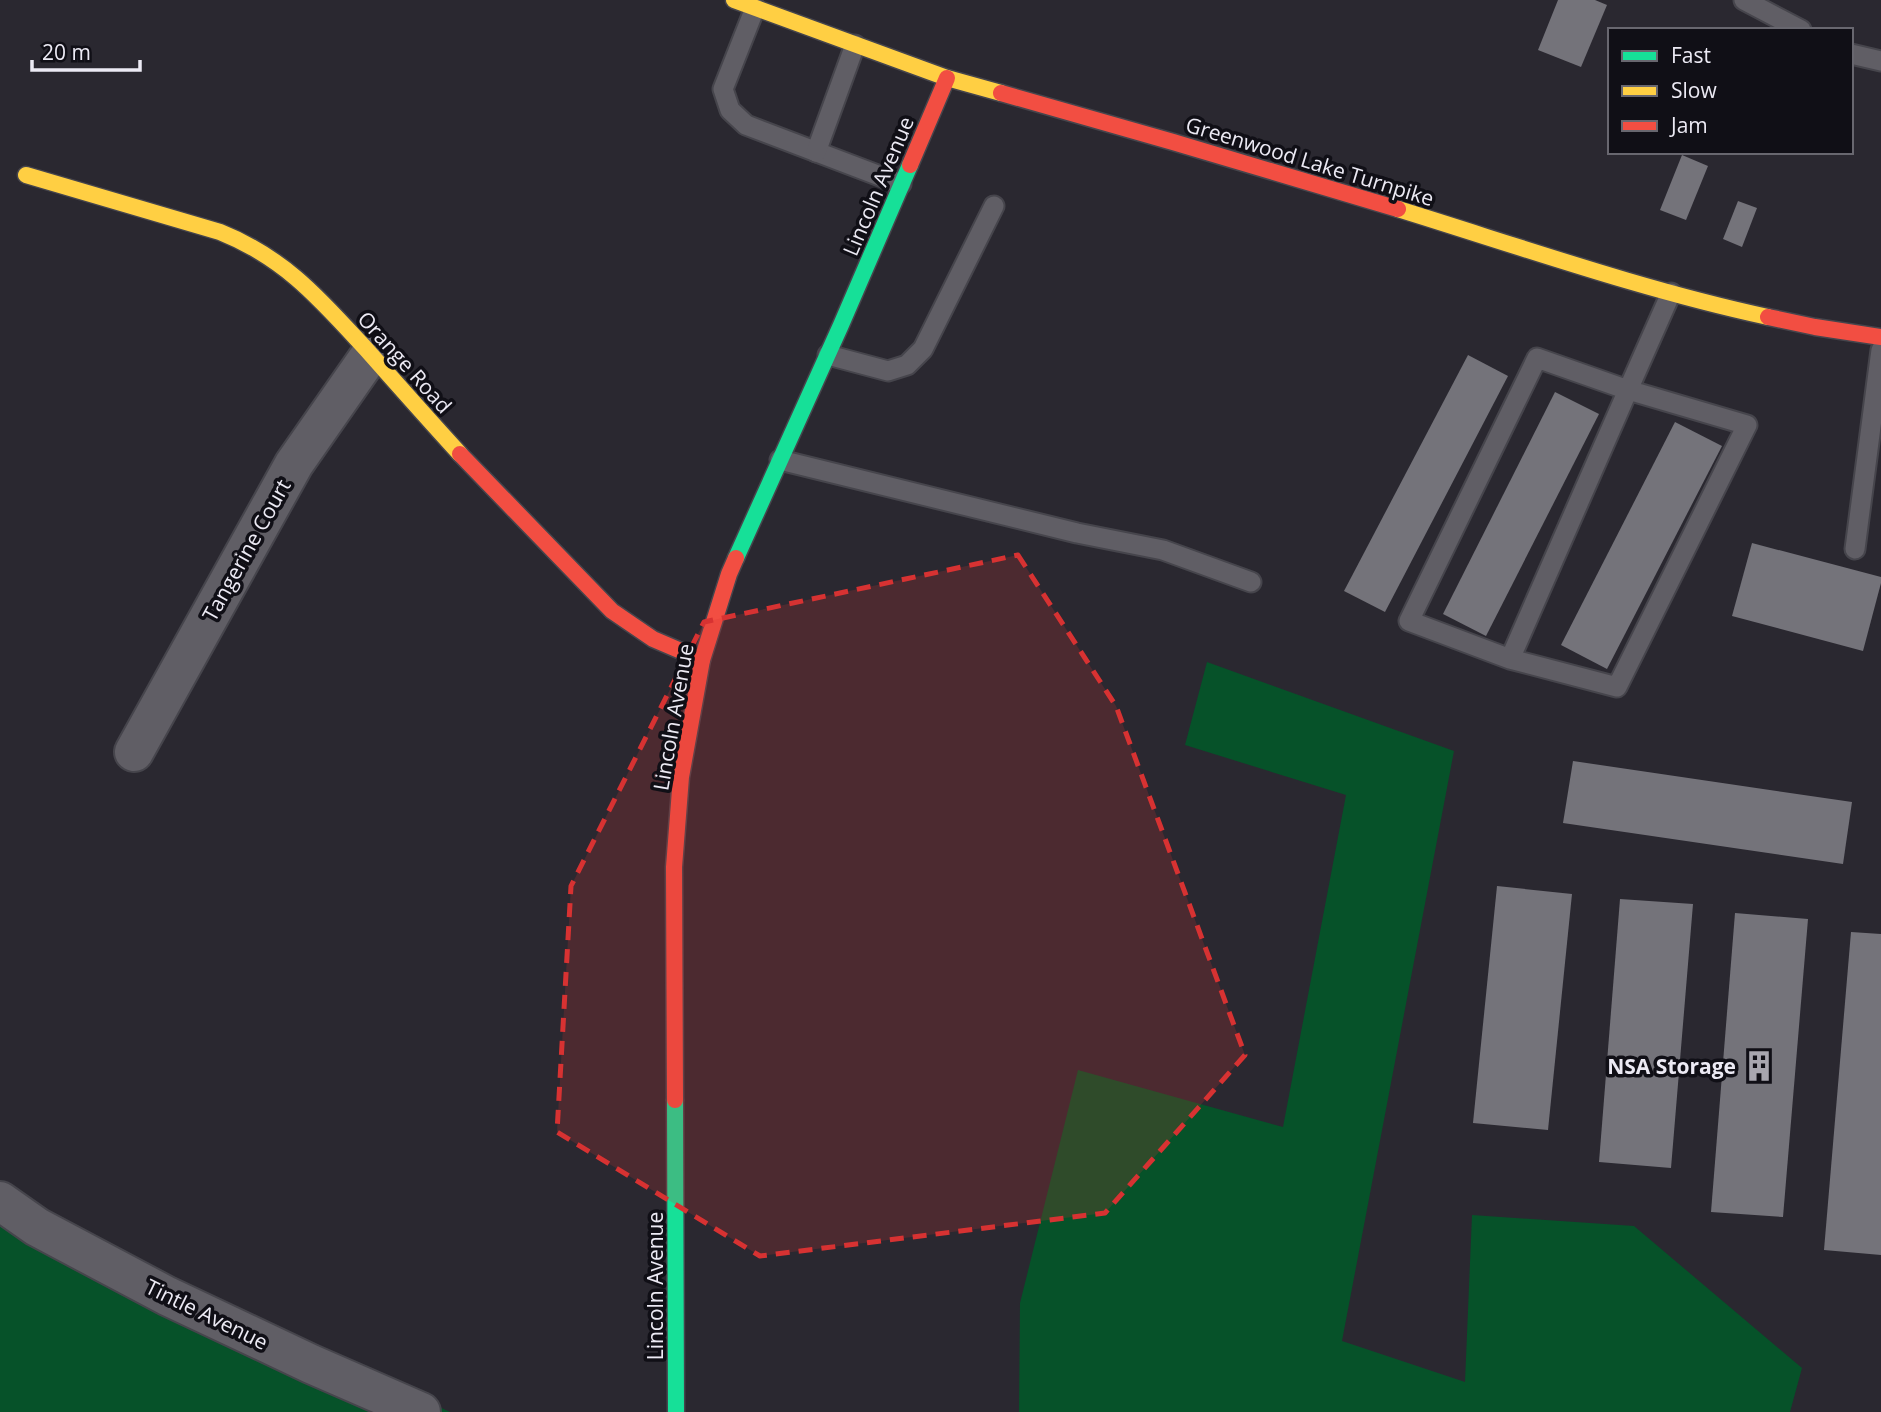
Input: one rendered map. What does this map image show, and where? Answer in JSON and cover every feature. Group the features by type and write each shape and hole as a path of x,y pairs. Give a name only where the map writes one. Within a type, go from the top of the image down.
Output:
{"street":[{"name":"Greenwood Lake Turnpike","path":"734,0 947,78 1173,142 1671,293 1815,327 1881,337"},
{"name":"Lincoln Avenue","path":"676,1412 674,867 681,777 702,660 729,574 828,355 947,78"},
{"name":"Orange Road","path":"26,175 220,232 279,263 317,295 458,452 612,611 653,639 702,660"},
{"name":"Tangerine Court","path":"134,752 294,464 370,355"},
{"name":"Tintle Avenue","path":"0,1201 37,1227 167,1296 421,1412"}],"lane":[{"path":"1744,0 1797,28"},
{"path":"755,8 723,89 730,110 746,125 901,184"},
{"path":"817,152 855,45"},
{"path":"1853,54 1881,61"},
{"path":"828,355 888,371 906,365 923,348 995,206"},
{"path":"1510,659 1671,293"},
{"path":"1855,548 1881,350"},
{"path":"1536,358 1628,390 1747,425 1617,687 1510,659 1409,621 1536,358"},
{"path":"780,460 1077,533 1163,550 1251,582"}],"highlighted area":[{"path":"1018,555 1116,706 1245,1055 1105,1213 760,1256 557,1132 571,886 704,622"}],"green space":[{"path":"1207,662 1454,751 1342,1341 1465,1382 1472,1215 1634,1226 1802,1368 1790,1412 1019,1412 1020,1303 1078,1070 1283,1127 1346,795 1185,745"},
{"path":"0,1197 450,1412 0,1412"}],"building":[{"path":"1558,0 1595,0 1607,5 1581,67 1538,50"},
{"path":"1682,155 1708,166 1686,220 1660,210"},
{"path":"1738,201 1757,208 1742,247 1723,239"},
{"path":"1468,355 1508,376 1385,612 1344,591"},
{"path":"1555,392 1599,414 1486,636 1443,614"},
{"path":"1675,422 1722,446 1607,669 1561,645"},
{"path":"1752,543 1881,577 1863,651 1732,616"},
{"path":"1573,761 1852,802 1843,864 1563,823"},
{"name":"NSA Storage","path":"1497,886 1572,894 1548,1130 1473,1123"},
{"name":"NSA Storage","path":"1620,899 1693,904 1671,1168 1599,1162"},
{"name":"NSA Storage","path":"1735,913 1808,919 1783,1217 1711,1212"},
{"path":"1851,932 1881,934 1881,1255 1824,1250"}],"traffic: fast":[{"path":"736,558 910,165"},
{"path":"675,1100 676,1412"}],"traffic: slow":[{"path":"734,0 947,78 1001,93"},
{"path":"26,175 220,232 264,254 300,281 333,313 460,454"},
{"path":"1398,209 1628,281 1768,317"}],"traffic: jam":[{"path":"910,165 947,78"},
{"path":"1001,93 1398,209"},
{"path":"1768,317 1881,337"},
{"path":"460,454 612,611 653,639 702,660"},
{"path":"675,1100 674,867 681,777 702,660 736,558"}],"place":[{"name":"NSA Storage","path":"1759,1066"}]}
